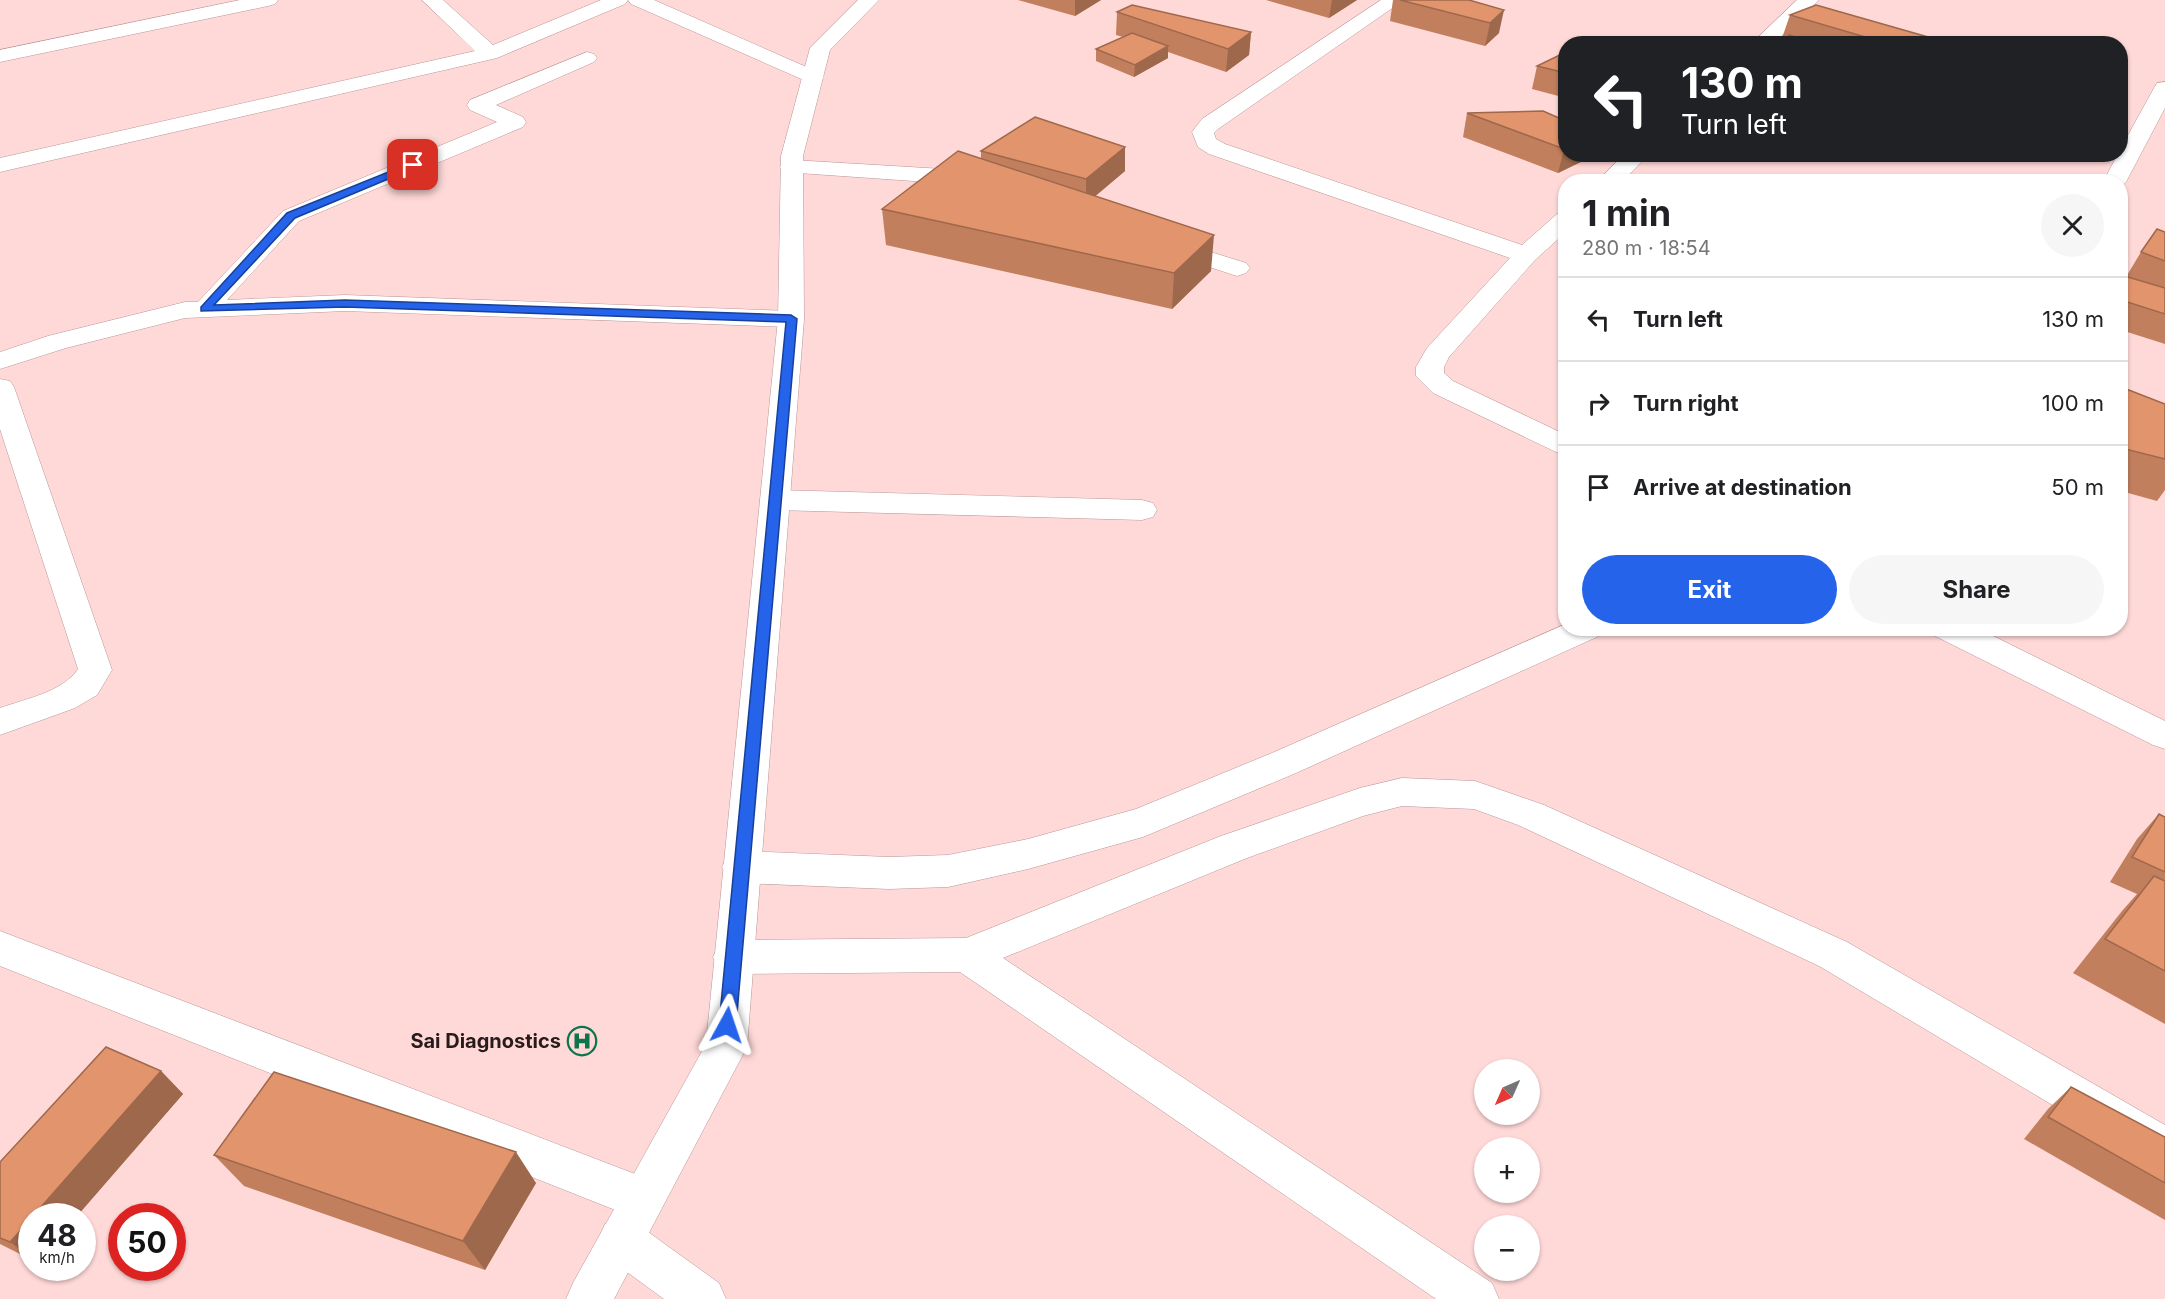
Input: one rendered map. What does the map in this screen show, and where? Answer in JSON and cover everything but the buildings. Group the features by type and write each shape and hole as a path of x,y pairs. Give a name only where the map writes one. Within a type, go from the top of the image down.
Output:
{"street":[{"path":"0,56 268,0"},
{"path":"432,0 490,54"},
{"path":"0,165 490,54 618,0"},
{"path":"638,0 813,77"},
{"path":"589,1299 726,1047 791,319 792,156 820,48 869,0"},
{"path":"1394,0 1210,124 1203,132 1206,142 1217,149 1526,255"},
{"path":"1770,36 1809,0"},
{"path":"205,309 291,216 516,122 478,105 588,58"},
{"path":"2128,156 2165,88"},
{"path":"1617,174 1629,162"},
{"path":"792,167 960,177 993,188"},
{"path":"1558,226 1526,255 1437,354 1430,367 1431,376 1443,387 1558,442"},
{"path":"1148,239 1237,268"},
{"path":"0,361 57,342 185,310 345,303 791,319"},
{"path":"0,387 95,670 85,686 63,699 0,722"},
{"path":"775,500 1142,510"},
{"path":"741,867 889,873 948,871 1028,854 1143,822 1284,763 1569,636"},
{"path":"1963,636 2165,736"},
{"path":"733,957 967,954 1234,847 1360,802 1402,792 1476,795 1531,815 1833,954 2165,1148"},
{"path":"0,948 644,1199"},
{"path":"967,954 1476,1299"},
{"path":"621,1240 703,1299"}],"place":[{"name":"Sai Diagnostics","path":"582,1041"}],"route":[{"path":"413,165 291,216 205,309 345,303 791,319 727,1025"}]}
